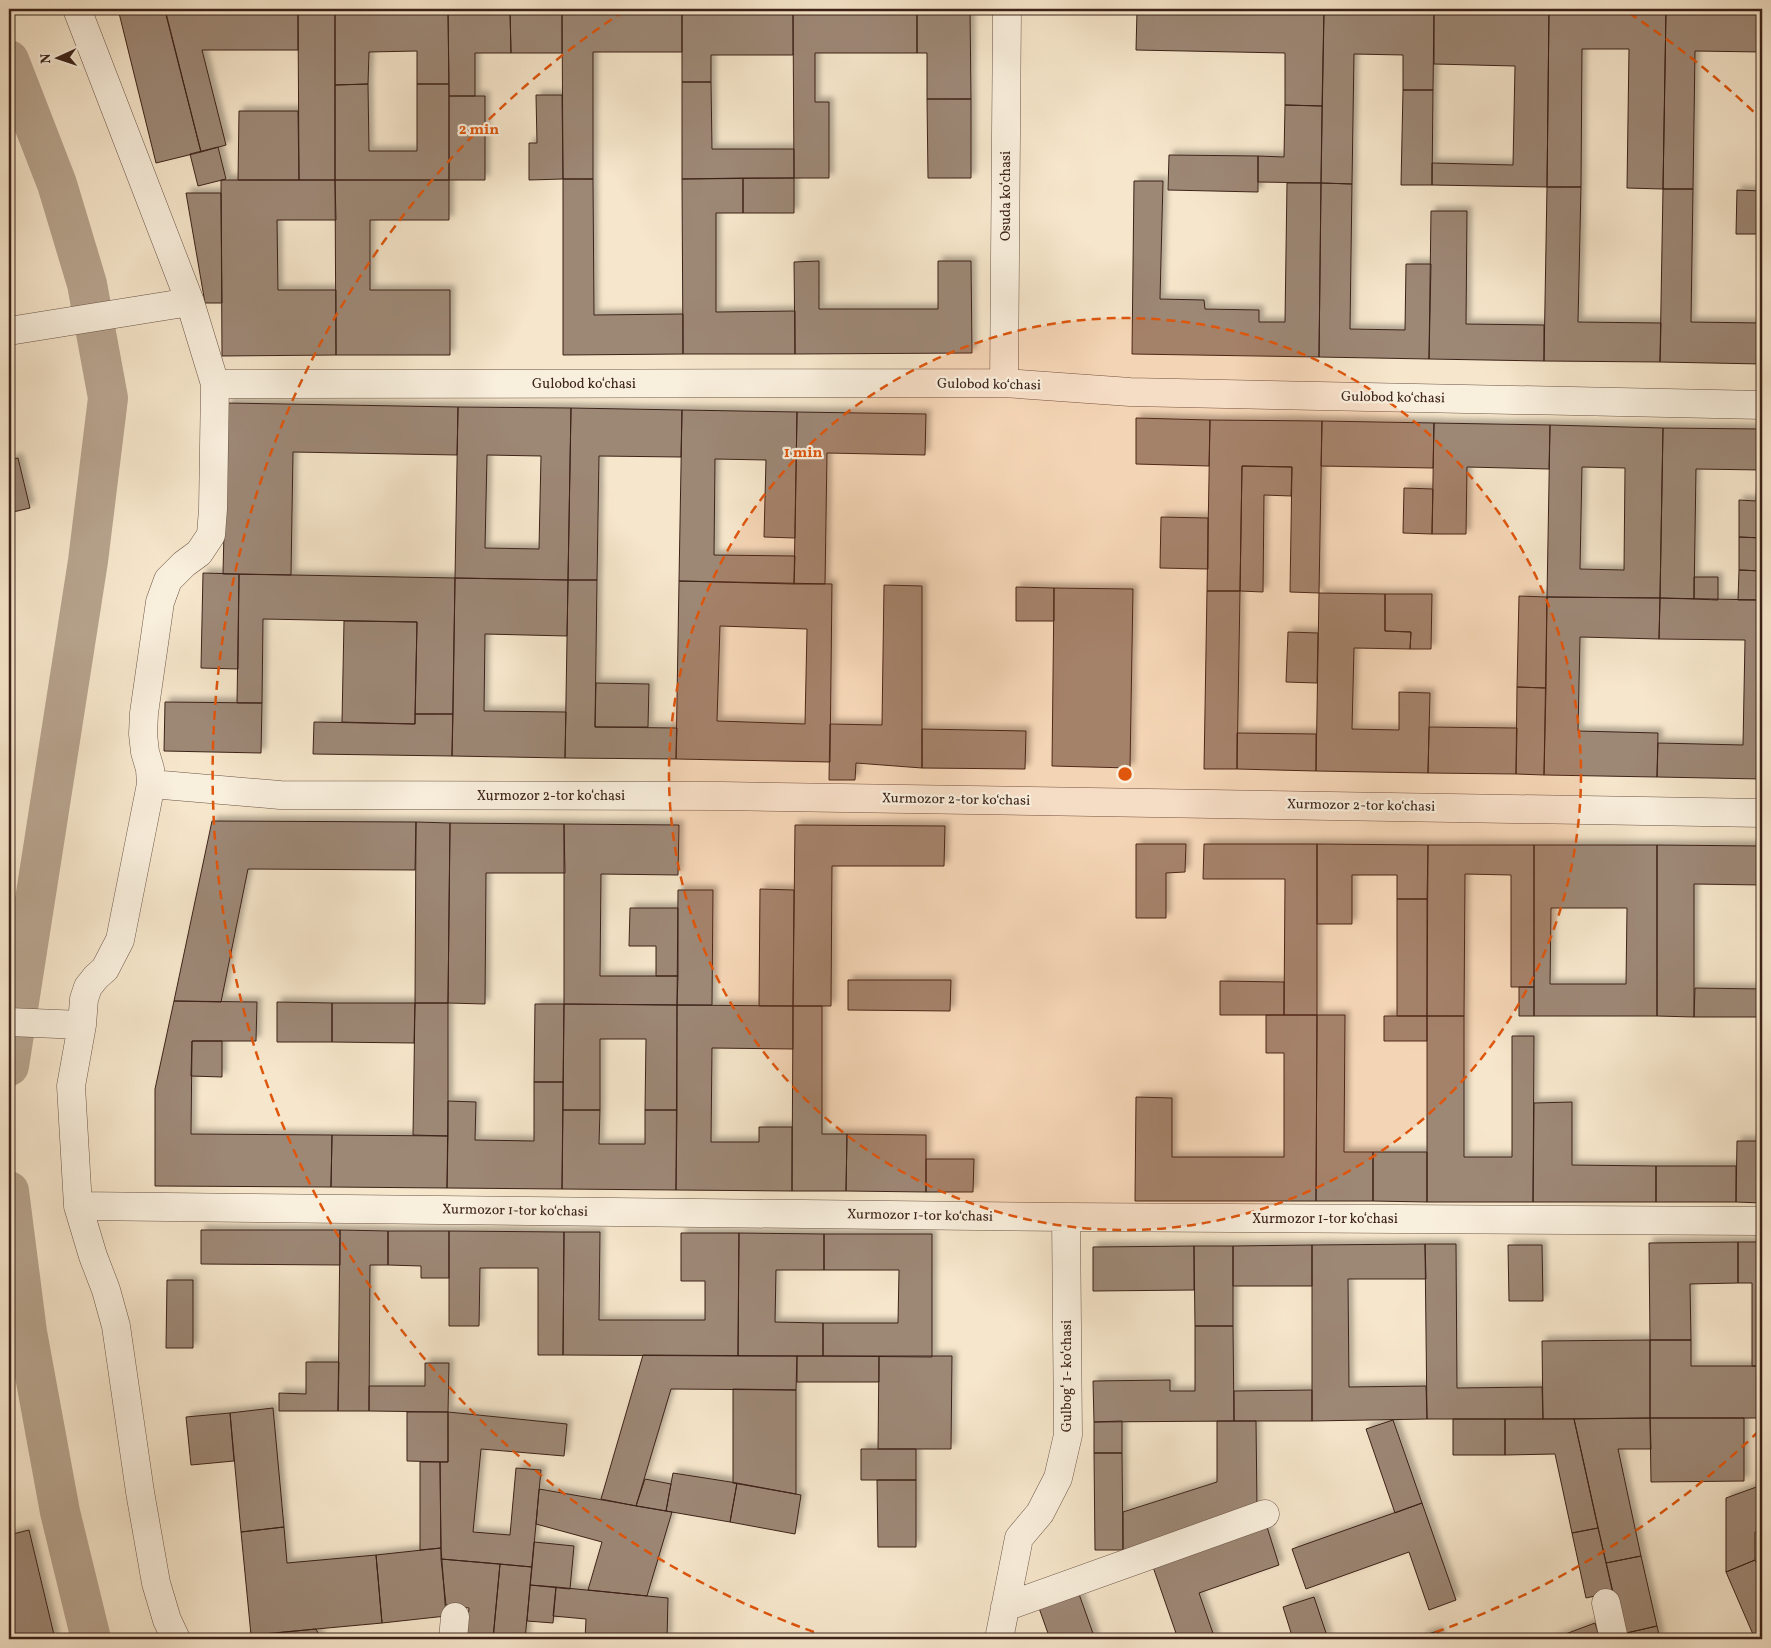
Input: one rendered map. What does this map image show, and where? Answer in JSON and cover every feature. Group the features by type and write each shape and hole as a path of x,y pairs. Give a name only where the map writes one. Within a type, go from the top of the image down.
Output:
{"street":[{"path":"77,9 190,302 215,384 211,535 199,553 184,564 168,580 160,602 144,713 143,734 151,784 120,940 105,969 88,987 72,1025 71,1086 78,1206 116,1326 140,1492 155,1574 167,1620 176,1639"},
{"name":"Osuda koʻchasi","path":"1004,383 1008,9"},
{"path":"9,331 190,302"},
{"name":"Gulobod koʻchasi","path":"215,384 1004,383 1130,392 1762,406"},
{"name":"Xurmozor 2-tor koʻchasi","path":"151,784 280,795 722,796 1762,812"},
{"path":"9,1022 72,1025"},
{"name":"Xurmozor 1-tor koʻchasi","path":"78,1206 1066,1217 1762,1221"},
{"name":"Gulbogʻ 1- koʻchasi","path":"999,1639 1019,1538 1040,1513 1058,1478 1068,1435 1066,1217"},
{"path":"1005,1607 1265,1514"},
{"path":"1606,1603 1614,1639"}],"building":[{"path":"137,9 165,9 201,152 156,163 119,13"},
{"path":"562,9 682,9 682,52 593,52 593,179 563,179"},
{"path":"562,9 562,53 511,53 510,10"},
{"path":"682,9 793,9 793,55 711,55 711,82 682,82"},
{"path":"793,9 917,9 917,53 815,53 815,102 829,102 829,178 794,178"},
{"path":"917,9 970,9 971,99 927,99 927,53 917,53"},
{"path":"1434,9 1549,9 1547,187 1432,185 1432,163 1513,165 1515,66 1434,64"},
{"path":"1434,9 1433,90 1403,90 1403,55 1354,54 1352,184 1321,183 1324,10"},
{"path":"1549,9 1666,9 1663,189 1627,188 1629,49 1582,49 1581,187 1547,187"},
{"path":"1666,9 1762,9 1762,52 1695,51 1693,189 1663,189"},
{"path":"335,10 448,10 449,84 417,84 417,51 369,52 368,84 335,85"},
{"path":"335,10 335,180 299,180 298,11"},
{"path":"448,10 510,10 511,53 475,53 475,96 449,96"},
{"path":"1324,10 1322,106 1285,105 1285,53 1136,50 1137,11"},
{"path":"165,11 298,11 298,50 202,50 226,145 201,152"},
{"path":"682,82 711,82 712,149 794,149 794,178 682,179"},
{"path":"368,84 369,151 417,151 417,84 449,84 449,180 335,180 335,85"},
{"path":"1403,90 1433,90 1432,185 1401,185"},
{"path":"536,95 562,95 563,179 529,180 529,143 537,143"},
{"path":"449,96 485,96 485,180 449,180"},
{"path":"927,99 971,99 971,178 928,178"},
{"path":"1285,105 1322,106 1321,183 1258,182 1258,156 1284,157"},
{"path":"239,111 298,111 299,180 238,180"},
{"path":"218,147 226,179 198,186 190,154"},
{"path":"1169,155 1258,156 1258,192 1168,190"},
{"path":"743,178 794,178 794,213 743,213"},
{"path":"743,178 743,213 716,213 716,312 795,311 795,354 683,354 682,179"},
{"path":"563,179 593,179 594,315 683,314 683,354 563,355"},
{"path":"221,180 335,180 336,220 277,220 278,290 336,290 336,355 222,356"},
{"path":"335,180 449,180 449,220 370,220 370,290 450,290 450,355 336,355"},
{"path":"1134,181 1163,181 1160,299 1204,300 1205,309 1259,310 1259,322 1285,322 1287,183 1321,183 1319,357 1132,354"},
{"path":"1321,183 1352,184 1350,329 1405,330 1406,264 1431,264 1429,359 1319,357"},
{"path":"1547,187 1581,187 1578,322 1661,323 1660,362 1544,361"},
{"path":"1663,189 1693,189 1691,322 1762,323 1762,364 1660,362"},
{"path":"1737,190 1762,191 1762,234 1736,234"},
{"path":"186,193 221,193 222,303 205,303"},
{"path":"1431,211 1467,211 1466,324 1544,325 1544,361 1429,359"},
{"path":"819,261 819,309 938,309 938,261 971,261 972,353 795,354 794,262"},
{"path":"227,403 458,407 457,455 293,452 291,575 223,574"},
{"path":"458,407 571,408 568,580 455,578","holes":["487,455 541,456 539,549 485,548"]},
{"path":"571,408 682,410 681,457 599,456 597,580 568,580"},
{"path":"682,410 797,412 795,538 764,537 766,460 715,459 714,555 795,556 794,584 679,581"},
{"path":"797,412 926,414 925,455 827,453 825,584 794,584"},
{"path":"1136,418 1210,420 1209,466 1136,464"},
{"path":"1210,420 1322,421 1319,593 1290,592 1292,467 1242,466 1240,591 1207,591"},
{"path":"1322,421 1434,423 1433,468 1321,466"},
{"path":"1434,423 1550,425 1549,469 1467,467 1466,534 1432,534"},
{"path":"1550,425 1663,428 1660,598 1547,597","holes":["1582,467 1625,468 1624,570 1580,569"]},
{"path":"1663,428 1762,429 1762,470 1696,469 1694,599 1660,598"},
{"path":"18,458 30,508 9,513 9,460"},
{"path":"1242,466 1292,467 1291,496 1264,495 1263,592 1240,591"},
{"path":"1757,470 1762,470 1762,538 1739,537 1739,500 1756,501"},
{"path":"1404,488 1433,489 1432,534 1403,533"},
{"path":"1161,517 1208,518 1208,569 1160,568"},
{"path":"1739,537 1762,538 1762,571 1739,570"},
{"path":"1739,570 1762,571 1762,600 1738,600"},
{"path":"203,573 239,574 238,669 201,668"},
{"path":"239,574 455,578 453,714 415,714 417,622 263,619 262,703 237,703"},
{"path":"1694,577 1718,577 1718,600 1694,599"},
{"path":"455,578 568,580 567,636 485,634 484,711 566,712 565,758 452,756"},
{"path":"568,580 597,580 595,727 677,728 676,759 565,758"},
{"path":"679,581 832,584 830,762 676,759","holes":["720,626 807,629 805,724 717,721"]},
{"path":"884,585 922,586 922,768 856,763 855,780 829,780 830,724 882,725"},
{"path":"1016,587 1054,588 1054,621 1016,621"},
{"path":"1054,588 1133,589 1130,768 1052,766"},
{"path":"1207,591 1240,591 1237,769 1204,769"},
{"path":"1319,593 1385,594 1385,631 1411,632 1410,649 1354,648 1352,729 1399,730 1399,692 1430,693 1428,773 1316,771"},
{"path":"1385,594 1432,594 1431,649 1410,649 1411,632 1385,631"},
{"path":"1519,596 1547,597 1546,688 1517,687"},
{"path":"1547,597 1660,598 1659,639 1580,637 1578,731 1658,733 1657,777 1544,775"},
{"path":"1660,598 1762,600 1762,779 1657,777 1658,743 1743,745 1745,640 1659,639"},
{"path":"344,621 417,622 415,724 342,722"},
{"path":"1288,632 1318,633 1317,683 1286,682"},
{"path":"596,683 649,684 648,727 595,727"},
{"path":"1517,687 1546,688 1544,775 1516,774"},
{"path":"165,702 262,703 261,753 164,751"},
{"path":"415,714 453,714 452,756 313,754 314,722 415,724"},
{"path":"1429,727 1517,728 1516,774 1428,773"},
{"path":"922,729 1026,731 1025,769 922,768"},
{"path":"1237,733 1316,734 1316,771 1237,769"},
{"path":"212,821 416,822 415,870 248,869 221,1002 174,1001"},
{"path":"416,822 450,823 448,1003 415,1003"},
{"path":"450,823 564,824 565,873 486,873 485,1004 448,1003"},
{"path":"564,824 679,825 678,875 601,874 600,976 678,976 677,1005 564,1004"},
{"path":"795,825 945,826 944,866 832,866 831,1006 793,1006"},
{"path":"1136,844 1186,844 1185,872 1166,873 1166,918 1136,918"},
{"path":"1204,844 1317,844 1317,1015 1284,1015 1285,879 1203,879"},
{"path":"1317,844 1428,845 1427,899 1397,899 1397,875 1352,875 1352,924 1317,924"},
{"path":"1428,845 1534,845 1534,987 1511,987 1511,875 1465,874 1464,1016 1427,1016"},
{"path":"1534,845 1657,845 1657,1016 1534,1016","holes":["1551,908 1627,908 1626,984 1550,984"]},
{"path":"1657,845 1762,846 1762,885 1694,884 1694,1017 1657,1016"},
{"path":"760,889 794,890 793,1006 759,1006"},
{"path":"678,890 713,890 712,1005 677,1005"},
{"path":"1397,899 1427,899 1427,1016 1397,1016"},
{"path":"630,908 678,908 678,976 656,976 656,946 629,946"},
{"path":"848,980 951,980 950,1011 848,1010"},
{"path":"1220,981 1284,982 1284,1015 1220,1015"},
{"path":"1519,987 1534,987 1534,1016 1519,1016"},
{"path":"1695,988 1762,989 1762,1017 1694,1017"},
{"path":"174,1001 257,1002 256,1041 192,1041 191,1134 332,1135 331,1187 155,1186 155,1089"},
{"path":"277,1002 332,1003 332,1042 277,1042"},
{"path":"332,1003 415,1003 414,1043 332,1042"},
{"path":"415,1003 448,1003 448,1136 413,1135"},
{"path":"535,1004 564,1004 563,1082 534,1082"},
{"path":"564,1004 677,1005 677,1110 645,1110 646,1039 600,1039 600,1110 563,1110"},
{"path":"677,1005 793,1006 793,1049 712,1048 711,1142 759,1142 759,1127 792,1127 792,1191 676,1190"},
{"path":"793,1006 822,1006 822,1134 847,1134 846,1191 792,1191"},
{"path":"1266,1015 1317,1015 1316,1201 1135,1201 1136,1097 1172,1098 1172,1157 1284,1157 1284,1053 1266,1053"},
{"path":"1317,1015 1345,1015 1344,1152 1373,1152 1373,1201 1316,1201"},
{"path":"1384,1016 1427,1016 1427,1041 1384,1041"},
{"path":"1427,1016 1464,1016 1464,1157 1512,1157 1512,1036 1534,1036 1533,1202 1427,1202"},
{"path":"192,1041 222,1041 222,1077 191,1076"},
{"path":"534,1082 563,1082 562,1189 447,1188 448,1101 476,1102 475,1140 534,1141"},
{"path":"1572,1102 1572,1165 1656,1166 1656,1202 1533,1202 1534,1103"},
{"path":"563,1110 600,1110 599,1144 645,1144 645,1110 677,1110 676,1190 562,1189"},
{"path":"847,1134 926,1135 926,1192 846,1191"},
{"path":"332,1135 448,1136 447,1188 331,1187"},
{"path":"1737,1141 1762,1141 1762,1203 1736,1202"},
{"path":"1373,1152 1427,1152 1427,1202 1373,1201"},
{"path":"926,1159 974,1159 973,1192 926,1192"},
{"path":"1656,1166 1736,1166 1736,1202 1656,1202"},
{"path":"201,1230 340,1230 340,1265 201,1264"},
{"path":"340,1230 388,1231 388,1265 370,1265 369,1411 338,1411"},
{"path":"388,1231 449,1231 449,1278 421,1278 421,1266 388,1265"},
{"path":"449,1231 564,1232 563,1355 538,1355 538,1268 480,1268 479,1326 449,1326"},
{"path":"564,1232 600,1232 599,1320 705,1320 705,1281 681,1281 681,1233 739,1233 738,1356 563,1355"},
{"path":"739,1233 824,1234 824,1270 776,1270 775,1322 823,1323 823,1356 738,1356"},
{"path":"824,1234 932,1234 932,1357 823,1356 823,1323 898,1323 899,1270 824,1270"},
{"path":"1738,1242 1738,1283 1690,1284 1691,1340 1650,1340 1649,1243"},
{"path":"1738,1242 1762,1242 1762,1366 1752,1366 1752,1283 1738,1283"},
{"path":"1425,1244 1426,1279 1348,1279 1349,1387 1426,1386 1427,1419 1312,1421 1312,1245"},
{"path":"1425,1244 1456,1244 1457,1388 1542,1387 1543,1419 1427,1419"},
{"path":"1312,1245 1312,1286 1233,1286 1233,1246"},
{"path":"1508,1245 1542,1245 1543,1301 1509,1301"},
{"path":"1194,1246 1233,1246 1233,1326 1195,1326"},
{"path":"1194,1246 1194,1290 1093,1291 1093,1247"},
{"path":"167,1280 193,1280 193,1348 166,1348"},
{"path":"1195,1326 1233,1326 1234,1421 1094,1422 1093,1381 1170,1380 1170,1391 1195,1391"},
{"path":"1650,1340 1691,1340 1691,1366 1762,1366 1762,1418 1650,1418"},
{"path":"1650,1340 1650,1418 1543,1419 1542,1341"},
{"path":"643,1355 797,1356 796,1390 671,1389 636,1506 601,1499"},
{"path":"797,1356 879,1356 879,1382 797,1382"},
{"path":"879,1356 952,1356 951,1449 878,1449"},
{"path":"306,1362 339,1362 338,1411 279,1411 279,1393 306,1394"},
{"path":"425,1363 449,1363 448,1412 369,1411 369,1386 425,1386"},
{"path":"733,1389 796,1390 796,1494 733,1483"},
{"path":"1312,1390 1312,1421 1234,1421 1234,1391"},
{"path":"273,1408 284,1527 241,1532 230,1413"},
{"path":"407,1412 448,1412 448,1462 407,1461"},
{"path":"448,1412 567,1424 564,1456 481,1449 473,1532 510,1535 516,1468 541,1470 532,1567 441,1559 440,1462 448,1462"},
{"path":"230,1413 234,1461 191,1465 186,1417"},
{"path":"1650,1418 1744,1418 1744,1481 1651,1482"},
{"path":"1650,1418 1651,1449 1618,1449 1641,1556 1606,1563 1574,1419"},
{"path":"1453,1419 1505,1419 1505,1455 1453,1455"},
{"path":"1505,1419 1574,1419 1598,1528 1572,1533 1555,1454 1505,1455"},
{"path":"1393,1420 1422,1503 1395,1513 1366,1429"},
{"path":"1122,1421 1122,1453 1094,1453 1094,1422"},
{"path":"1217,1421 1256,1421 1257,1507 1123,1550 1123,1512 1217,1482"},
{"path":"861,1449 916,1449 916,1480 861,1480"},
{"path":"1094,1453 1122,1453 1123,1550 1095,1550"},
{"path":"420,1462 440,1462 441,1548 420,1550"},
{"path":"673,1473 737,1483 730,1522 666,1511"},
{"path":"645,1479 671,1484 666,1511 636,1506"},
{"path":"877,1480 916,1480 916,1547 878,1547"},
{"path":"737,1483 801,1495 795,1534 730,1522"},
{"path":"1762,1485 1762,1530 1755,1532 1755,1560 1726,1572 1726,1498"},
{"path":"539,1489 672,1512 647,1596 588,1590 602,1542 536,1524"},
{"path":"1422,1503 1456,1600 1429,1610 1409,1552 1306,1589 1292,1549"},
{"path":"284,1527 287,1563 376,1555 382,1623 251,1635 241,1532"},
{"path":"1267,1527 1279,1565 1199,1593 1215,1639 1178,1639 1153,1567"},
{"path":"1598,1528 1613,1592 1586,1598 1572,1533"},
{"path":"29,1530 55,1639 14,1639 9,1616 9,1535"},
{"path":"534,1542 574,1546 570,1589 530,1585"},
{"path":"441,1548 446,1616 382,1623 376,1555"},
{"path":"1641,1556 1657,1626 1622,1634 1606,1563"},
{"path":"441,1559 500,1564 493,1639 466,1639 469,1608 446,1605"},
{"path":"1755,1560 1762,1577 1762,1639 1755,1639 1726,1572"},
{"path":"500,1564 532,1567 525,1639 493,1639"},
{"path":"530,1585 556,1587 553,1623 527,1621"},
{"path":"556,1587 668,1598 667,1639 585,1639 586,1619 553,1616"},
{"path":"1079,1594 1095,1639 1050,1639 1039,1608"},
{"path":"1314,1597 1328,1639 1293,1639 1283,1607"},
{"path":"1595,1623 1600,1639 1552,1639"},
{"path":"1657,1626 1660,1639 1623,1639 1622,1634"},
{"path":"316,1629 321,1639 279,1639 276,1633"},
{"path":"1438,1631 1441,1639 1423,1639 1421,1636"}],"waterway":[{"path":"9,60 57,184 87,284 108,398 88,561 9,1066"},
{"path":"9,1191 27,1332 60,1512 91,1639"}]}
